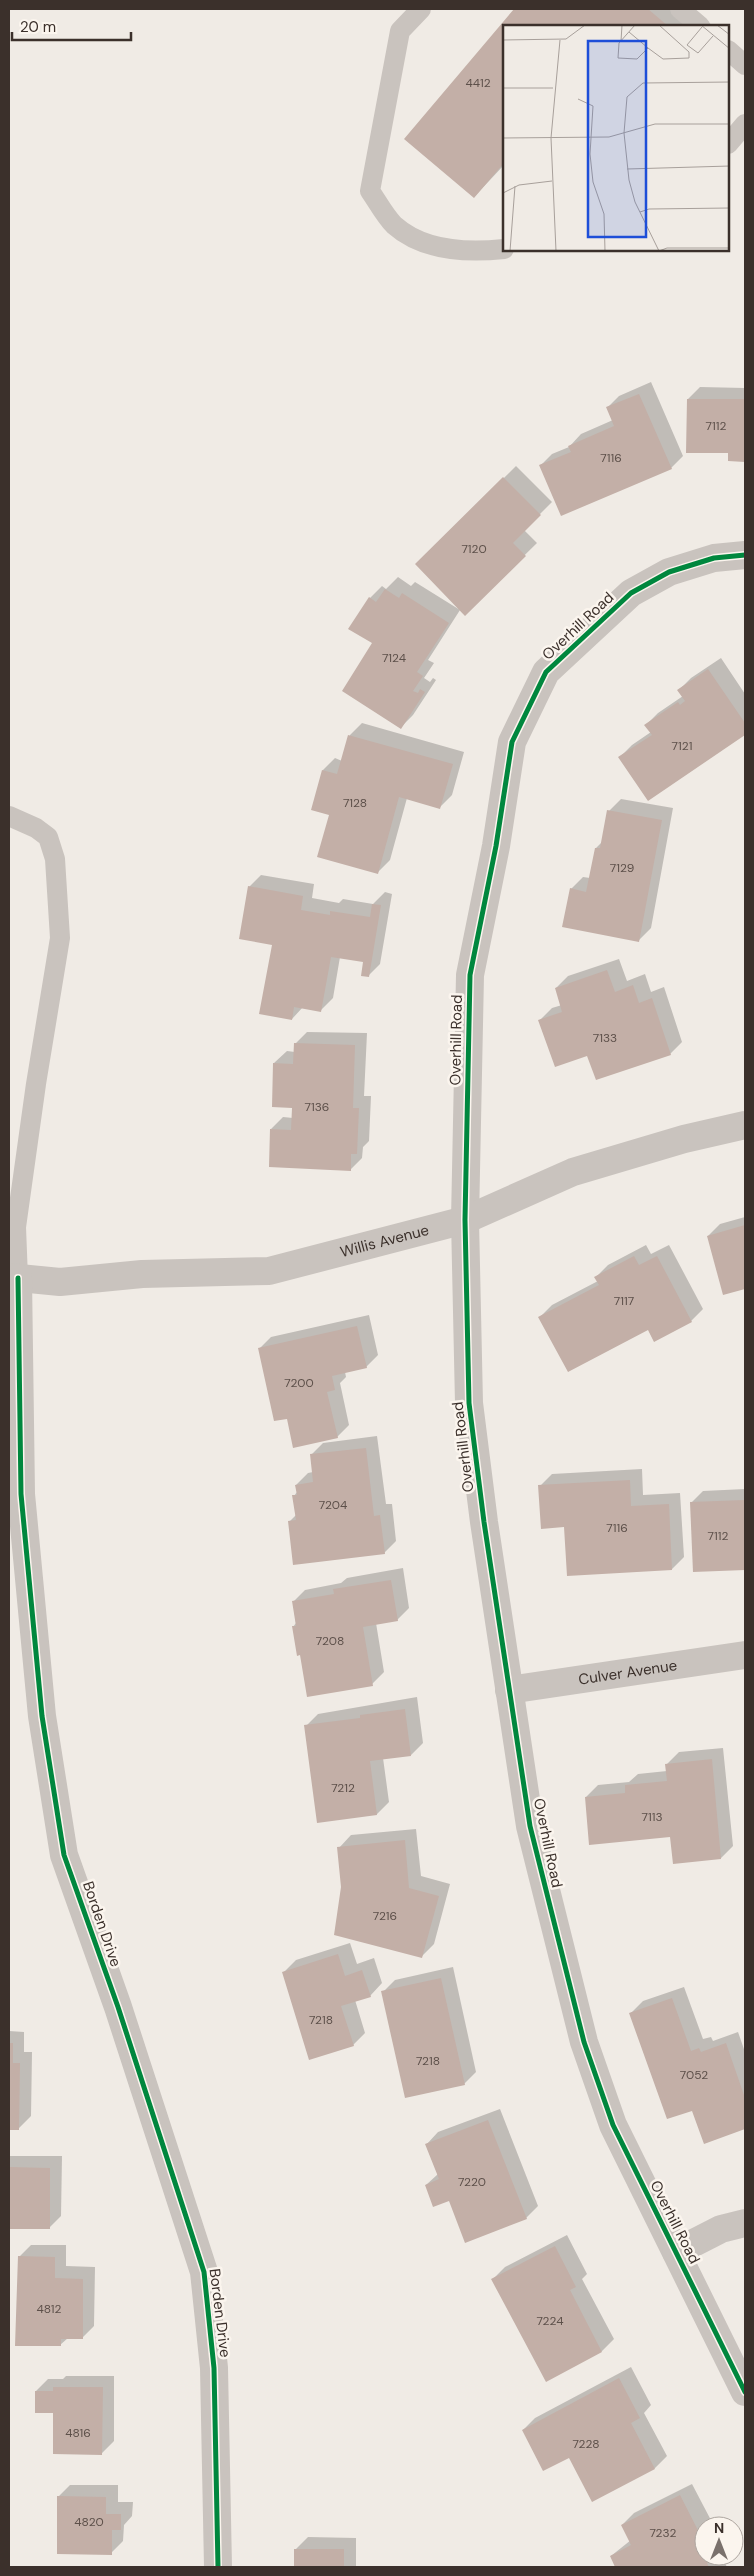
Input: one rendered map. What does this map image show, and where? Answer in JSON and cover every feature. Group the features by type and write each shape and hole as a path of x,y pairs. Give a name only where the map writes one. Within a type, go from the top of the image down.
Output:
{"street":[{"name":"Overhill Road","path":"745,555 714,558 669,572 632,593 546,672 512,742 496,846 470,975 465,1220 469,1403 530,1826 584,2042 612,2125 745,2392"},
{"name":"Willis Avenue","path":"13,1277 60,1282 142,1274 269,1271 465,1220 573,1172 684,1139 745,1125"},
{"name":"Borden Drive","path":"13,1277 22,1494 42,1716 64,1855 118,2007 204,2272 214,2368 218,2567"},
{"name":"Culver Avenue","path":"510,1690 745,1655"},
{"path":"676,2252 721,2229 745,2223"}],"lane":[{"path":"421,9 400,31 370,191 394,225 430,246 484,251 503,249"},
{"path":"680,9 699,25"},
{"path":"729,51 745,65"},
{"path":"729,143 745,124"},
{"path":"9,816 36,828 48,837 55,859 60,938 36,1084 16,1227 13,1277"}],"building":[{"path":"514,9 648,9 667,25 503,25 503,164 474,198 404,139"},
{"path":"639,394 672,469 561,516 539,465 571,452 568,446 614,426 606,407"},
{"path":"687,399 745,399 745,462 728,461 728,453 686,453"},
{"path":"503,477 541,515 513,543 526,556 465,616 415,564"},
{"path":"385,589 399,598 402,593 449,623 417,672 423,676 413,691 418,693 420,689 425,692 401,729 342,691 372,643 348,629 369,597 376,602"},
{"path":"708,669 745,723 745,735 648,801 618,757 652,735 644,725 678,702 680,705 685,701 677,690"},
{"path":"348,735 453,764 440,809 399,797 378,874 317,857 329,815 311,810 322,770 337,774"},
{"path":"607,810 662,820 639,942 562,927 570,888 586,892 595,848 600,848"},
{"path":"248,886 303,896 301,910 330,915 330,911 370,917 372,904 381,905 369,977 361,976 363,962 331,957 321,1012 294,1007 292,1020 259,1014 272,945 239,939"},
{"path":"607,970 615,992 633,985 639,1003 652,998 671,1055 596,1080 587,1056 555,1067 538,1020 562,1012 555,988"},
{"path":"294,1043 355,1045 353,1108 359,1108 357,1154 351,1154 351,1171 269,1167 270,1129 291,1130 292,1108 272,1107 273,1063 293,1064"},
{"path":"745,1225 745,1289 723,1295 707,1236"},
{"path":"634,1256 639,1265 657,1256 692,1322 654,1342 648,1330 568,1372 538,1317 599,1285 594,1277"},
{"path":"357,1326 367,1368 332,1376 335,1390 327,1392 338,1438 293,1448 287,1419 274,1421 258,1348"},
{"path":"366,1448 374,1516 380,1515 385,1554 293,1565 288,1521 296,1520 292,1495 297,1495 295,1485 313,1482 310,1454"},
{"path":"630,1480 631,1506 669,1504 672,1570 567,1576 564,1527 541,1529 538,1485"},
{"path":"745,1500 745,1570 693,1572 690,1502"},
{"path":"391,1580 398,1621 363,1627 373,1686 307,1697 300,1655 297,1656 292,1626 296,1626 292,1601 334,1594 333,1589"},
{"path":"405,1709 411,1756 370,1761 377,1815 317,1823 304,1725 360,1718 360,1715"},
{"path":"712,1759 721,1859 673,1864 670,1837 589,1845 585,1797 625,1793 625,1785 667,1781 665,1764"},
{"path":"405,1840 409,1888 439,1896 422,1958 334,1935 341,1887 337,1847"},
{"path":"338,1954 345,1976 362,1970 371,1997 341,2006 354,2046 309,2060 282,1972"},
{"path":"441,1978 465,2085 405,2098 381,1991"},
{"path":"672,1998 691,2051 699,2048 701,2052 726,2043 745,2098 745,2129 704,2144 692,2111 667,2119 629,2013"},
{"path":"9,2043 13,2043 13,2063 20,2063 19,2130 9,2130"},
{"path":"488,2120 527,2219 465,2243 449,2201 433,2207 425,2185 439,2179 425,2144"},
{"path":"9,2167 50,2168 50,2229 9,2229"},
{"path":"555,2246 576,2287 570,2290 602,2352 546,2382 491,2279"},
{"path":"18,2256 55,2257 55,2278 83,2279 83,2339 61,2339 61,2346 15,2346"},
{"path":"619,2378 640,2418 631,2423 655,2469 592,2502 569,2458 543,2471 522,2430"},
{"path":"53,2387 103,2387 102,2455 53,2454 53,2413 35,2413 35,2391 53,2391"},
{"path":"680,2495 694,2522 694,2566 709,2567 615,2567 610,2556 631,2545 621,2525"},
{"path":"57,2496 106,2497 106,2514 121,2514 121,2530 112,2530 112,2555 57,2554"},
{"path":"294,2549 344,2549 344,2567 294,2567"}],"cycle path":[{"path":"745,555 714,558 669,572 631,593 546,672 512,742 496,846 470,975 465,1220 469,1403 484,1522 530,1826 584,2042 613,2125 745,2392"},
{"path":"18,1278 21,1494 42,1716 64,1855 118,2007 204,2272 214,2368 218,2567"}]}
